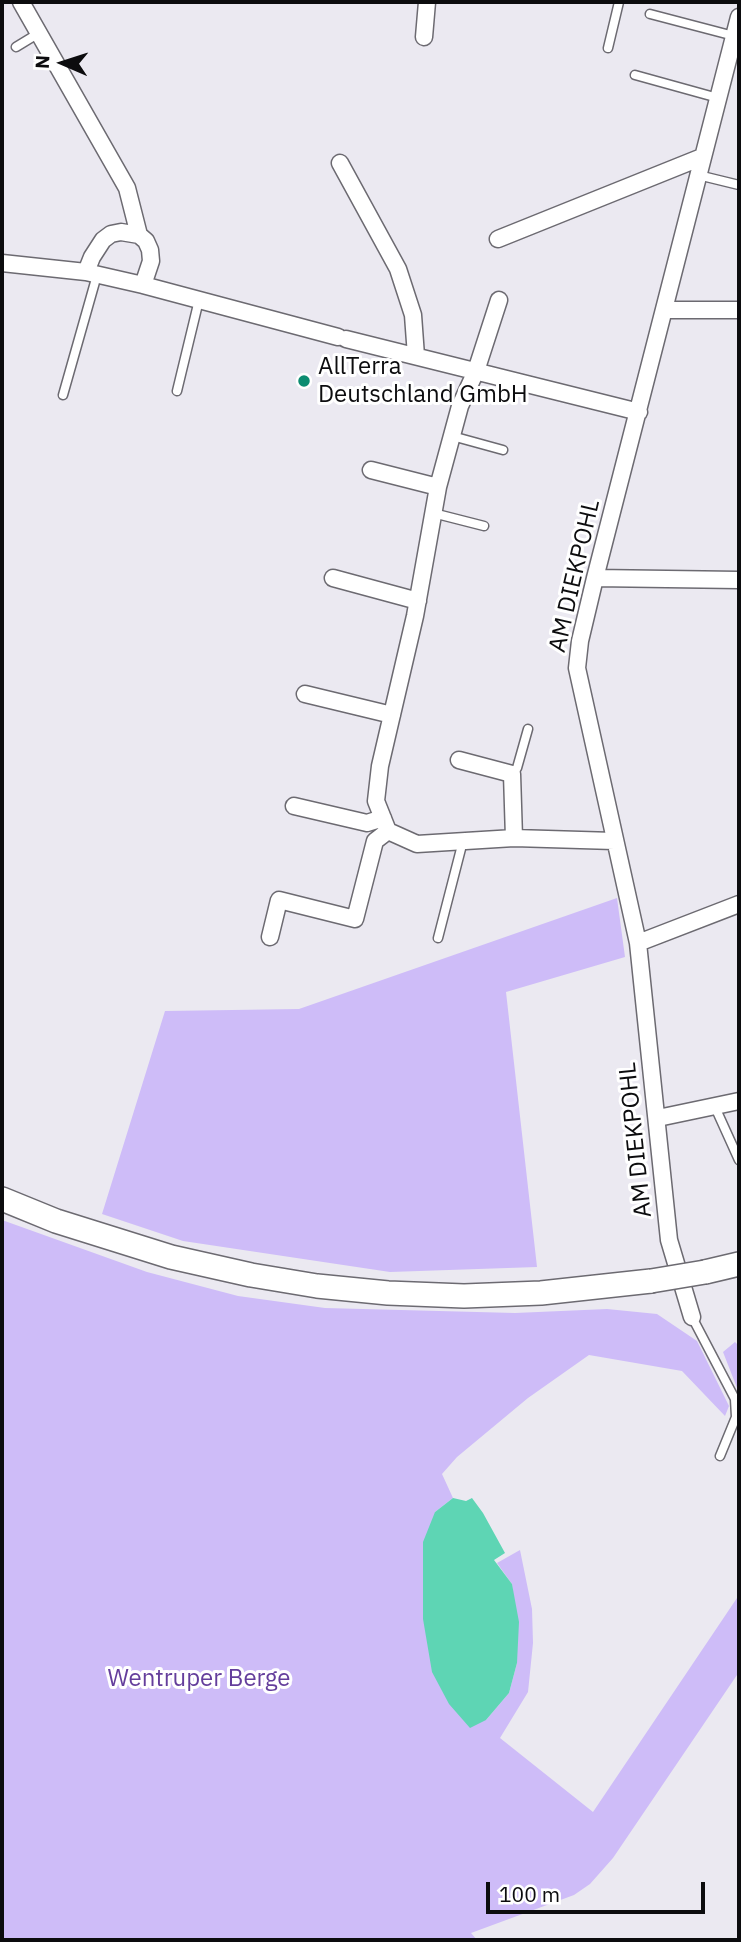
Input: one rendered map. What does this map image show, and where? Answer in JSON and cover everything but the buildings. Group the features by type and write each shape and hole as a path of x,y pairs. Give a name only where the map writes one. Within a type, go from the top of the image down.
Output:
{"main road":[{"path":"2,1199 56,1221 171,1257 317,1286 388,1293 464,1296 596,1289 739,1264"}],"street":[{"path":"21,2 127,188 139,235"},
{"path":"424,37 427,2"},
{"name":"AM DIEKPOHL","path":"692,1317 669,1240 638,943 578,668 580,641 595,578 702,157 735,44 739,17"},
{"path":"498,239 702,157"},
{"path":"340,163 398,269 413,315 416,356"},
{"path":"92,273 92,257 103,240 111,234 121,232 139,235 146,241 151,261 143,285"},
{"path":"2,264 92,273 639,412"},
{"path":"386,825 376,801 380,766 418,601 438,487 460,407 476,371 499,300"},
{"path":"664,310 739,310"},
{"path":"371,470 438,487"},
{"path":"333,578 418,601"},
{"path":"595,578 739,580"},
{"path":"305,694 392,715"},
{"path":"460,760 512,774 514,838"},
{"path":"294,806 386,825 417,844 514,838 614,841"},
{"path":"270,937 279,900 355,919 375,841 386,825"},
{"path":"638,943 739,904"},
{"path":"658,1118 739,1101"}],"lane":[{"path":"608,48 619,2"},
{"path":"650,14 735,44"},
{"path":"16,47 39,33"},
{"path":"635,75 718,98"},
{"path":"698,175 739,185"},
{"path":"63,395 92,273"},
{"path":"177,391 200,300"},
{"path":"452,436 503,450"},
{"path":"433,513 484,526"},
{"path":"512,774 517,768 528,729"},
{"path":"438,938 463,841"},
{"path":"715,1107 739,1160"},
{"path":"692,1317 735,1399 736,1417 720,1456"}],"green space":[{"path":"617,898 625,957 506,992 537,1267 390,1272 183,1241 102,1214 165,1011 299,1009"},
{"name":"Wentruper Berge","path":"2,1220 147,1272 238,1296 325,1308 515,1313 607,1309 657,1314 697,1341 729,1406 725,1416 682,1371 589,1355 528,1398 457,1457 442,1474 453,1498 435,1512 486,1720 509,1693 517,1663 512,1584 497,1563 520,1550 532,1609 533,1643 528,1692 500,1738 593,1812 739,1595 739,1672 613,1858 590,1884 574,1895 471,1933 477,1940 2,1940"},
{"path":"735,1342 739,1346 739,1393 723,1352"}],"shaded area":[{"path":"453,1498 466,1501 472,1498 505,1553 494,1560 512,1584 519,1622 517,1663 509,1693 486,1720 470,1728 449,1704 432,1672 423,1619 423,1542 435,1512"}],"place":[{"name":"AllTerra Deutschland GmbH","path":"304,381"}]}
